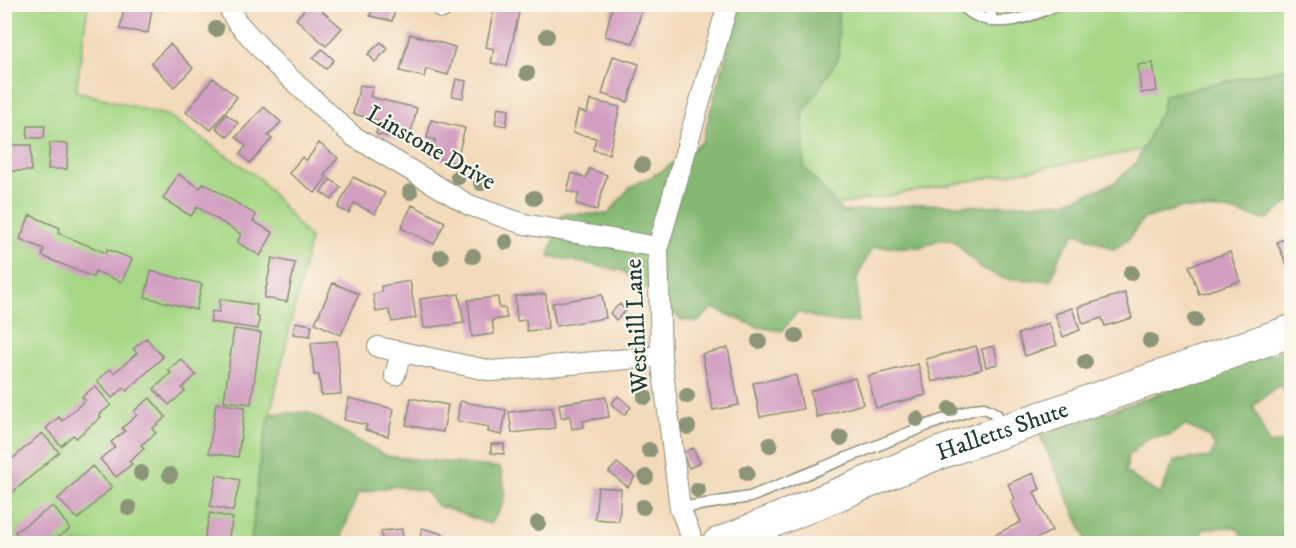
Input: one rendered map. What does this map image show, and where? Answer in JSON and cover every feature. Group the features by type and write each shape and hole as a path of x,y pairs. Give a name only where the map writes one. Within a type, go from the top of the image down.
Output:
{"main road":[{"name":"Halletts Shute","path":"718,543 931,456 1292,331"}],"street":[{"name":"Linstone Drive","path":"227,4 236,21 277,66 353,136 468,205 524,224 658,247"},
{"name":"Westhill Lane","path":"694,543 680,508 661,356 658,247 728,4"},
{"path":"378,347 492,371 661,356"},
{"path":"395,375 401,352"}],"lane":[{"path":"960,4 969,13 998,23 1033,16 1043,8 1059,4"},
{"path":"989,4 992,21"},
{"path":"680,508 750,496 974,409 984,408 996,414 1007,430"}],"green space":[{"path":"4,5 88,5 76,91 169,116 259,178 310,239 261,454 251,543 5,543"},
{"path":"740,5 1291,5 1291,123 754,220"},
{"path":"740,5 841,5 838,12 839,57 803,114 804,167 842,212 922,204 985,206 1065,202 1114,183 1136,163 1162,109 1164,95 1291,67 1292,200 1266,220 1226,210 1180,208 1143,219 1127,241 1113,249 1076,232 1060,255 1051,280 1005,279 981,268 953,240 939,240 921,247 873,247 857,277 858,322 833,322 797,312 782,331 757,327 713,308 698,322 681,320 623,271 549,256 562,214 608,214 630,187 662,171 702,142"},
{"path":"1291,347 1291,393 1279,385 1253,406 1269,444 1291,441 1291,543 1248,543 1236,527 1205,528 1193,543 1088,543 1040,436","holes":["1185,425 1208,436 1215,447 1210,457 1174,461 1160,495 1126,472 1128,456 1149,437 1169,436"]},
{"path":"307,412 386,456 500,468 505,492 502,504 490,524 437,505 425,491 395,486 358,493 342,534 347,543 251,543 261,454 270,414"}],"building":[{"path":"113,4 163,4 162,10 152,8 148,33 120,29 124,8 112,7"},
{"path":"309,4 314,4 342,28 326,46 296,19"},
{"path":"373,4 397,4 392,21 370,16"},
{"path":"495,4 521,4 507,66 491,63 494,49 486,47"},
{"path":"613,4 643,4 633,43 605,36"},
{"path":"410,34 455,47 448,75 426,69 424,77 400,71"},
{"path":"381,42 388,49 375,62 368,54"},
{"path":"170,44 193,68 174,87 151,63"},
{"path":"322,49 334,60 326,69 313,58"},
{"path":"613,56 639,64 628,102 602,94"},
{"path":"1153,63 1157,91 1141,93 1138,65"},
{"path":"213,78 237,97 211,130 186,112"},
{"path":"456,79 466,81 463,98 452,96"},
{"path":"360,85 373,87 370,97 417,108 409,142 376,134 379,120 353,114"},
{"path":"590,100 620,107 609,154 593,150 596,138 573,133 578,111 587,113"},
{"path":"264,107 281,122 268,136 272,139 250,163 240,154 246,146 236,137"},
{"path":"498,107 509,109 506,126 495,124"},
{"path":"226,114 238,123 228,137 216,128"},
{"path":"431,120 465,128 456,163 431,157 435,140 427,138"},
{"path":"28,126 45,126 44,138 27,138"},
{"path":"50,143 68,144 67,169 48,169"},
{"path":"319,143 338,158 324,175 327,177 315,193 289,173 302,157 306,161"},
{"path":"4,145 31,145 31,171 4,171"},
{"path":"589,169 607,175 597,210 576,204 579,194 567,191 572,173 586,178"},
{"path":"178,174 200,188 204,183 256,215 253,221 273,233 260,256 237,242 241,234 197,207 191,216 163,199"},
{"path":"353,177 385,193 375,214 354,203 349,213 338,208"},
{"path":"330,179 341,187 332,200 321,192"},
{"path":"412,205 445,222 434,244 401,228"},
{"path":"30,215 60,228 58,233 106,253 107,249 132,259 122,282 95,271 93,277 42,256 44,249 20,239"},
{"path":"1292,236 1292,269 1289,270 1277,242"},
{"path":"1230,252 1240,281 1199,294 1189,266"},
{"path":"272,258 295,263 287,302 264,298"},
{"path":"151,271 202,284 196,310 145,297"},
{"path":"410,281 416,318 392,322 389,310 376,312 373,294 382,292 381,286"},
{"path":"333,283 359,294 341,335 315,323"},
{"path":"1125,293 1132,318 1105,326 1102,318 1083,324 1078,307"},
{"path":"459,294 464,323 424,328 420,299"},
{"path":"546,294 548,329 527,331 526,320 517,321 515,296"},
{"path":"602,295 606,318 556,326 552,303"},
{"path":"498,297 499,308 505,308 507,318 492,320 494,334 472,337 468,300"},
{"path":"220,299 257,305 258,329 210,322 212,311 219,312"},
{"path":"620,304 626,311 616,320 610,313"},
{"path":"1072,308 1080,330 1063,337 1055,314"},
{"path":"295,322 312,325 310,336 293,334"},
{"path":"1049,323 1057,345 1025,356 1018,334"},
{"path":"234,329 261,333 251,404 224,401"},
{"path":"146,338 163,357 127,391 124,388 112,398 97,381 110,369 114,373 137,353 133,349"},
{"path":"337,341 341,394 321,395 319,375 314,375 311,343"},
{"path":"976,346 982,369 932,382 926,359"},
{"path":"994,346 998,364 986,367 982,349"},
{"path":"728,348 739,405 713,410 702,354"},
{"path":"181,359 196,375 182,388 185,391 169,405 154,389 171,373 168,370"},
{"path":"918,364 926,395 876,408 868,376"},
{"path":"796,375 803,409 760,417 753,383"},
{"path":"855,378 863,404 817,417 810,391"},
{"path":"95,386 111,405 99,415 101,417 76,438 73,435 61,446 46,428 59,417 62,421 85,400 82,397"},
{"path":"618,396 631,407 624,415 611,404"},
{"path":"606,397 609,417 583,421 584,427 572,429 570,416 561,418 559,404"},
{"path":"150,398 166,417 152,429 156,433 141,445 144,449 129,462 132,464 116,477 100,459 115,447 111,442 125,431 122,428 137,415 134,411"},
{"path":"349,398 394,409 388,436 365,430 367,425 344,420"},
{"path":"411,398 448,405 443,432 406,425"},
{"path":"460,401 506,410 502,435 488,432 489,427 457,421"},
{"path":"216,403 245,407 238,457 209,453"},
{"path":"552,407 555,428 512,433 509,412"},
{"path":"42,433 59,452 4,500 4,466"},
{"path":"491,444 504,444 504,454 491,453"},
{"path":"693,448 700,463 689,468 682,453"},
{"path":"617,463 635,477 628,487 609,472"},
{"path":"92,466 112,487 78,519 58,499"},
{"path":"1033,473 1040,489 1034,492 1052,531 1025,544 1001,544 996,534 1021,522 1011,501 1015,499 1008,484"},
{"path":"217,475 240,480 233,511 210,506"},
{"path":"598,487 621,489 619,521 595,519"},
{"path":"53,506 70,529 49,544 23,544 15,532"},
{"path":"210,513 233,518 227,544 203,544"},
{"path":"422,528 443,534 441,543 420,538"},
{"path":"402,529 403,538 382,539 381,531"}]}
